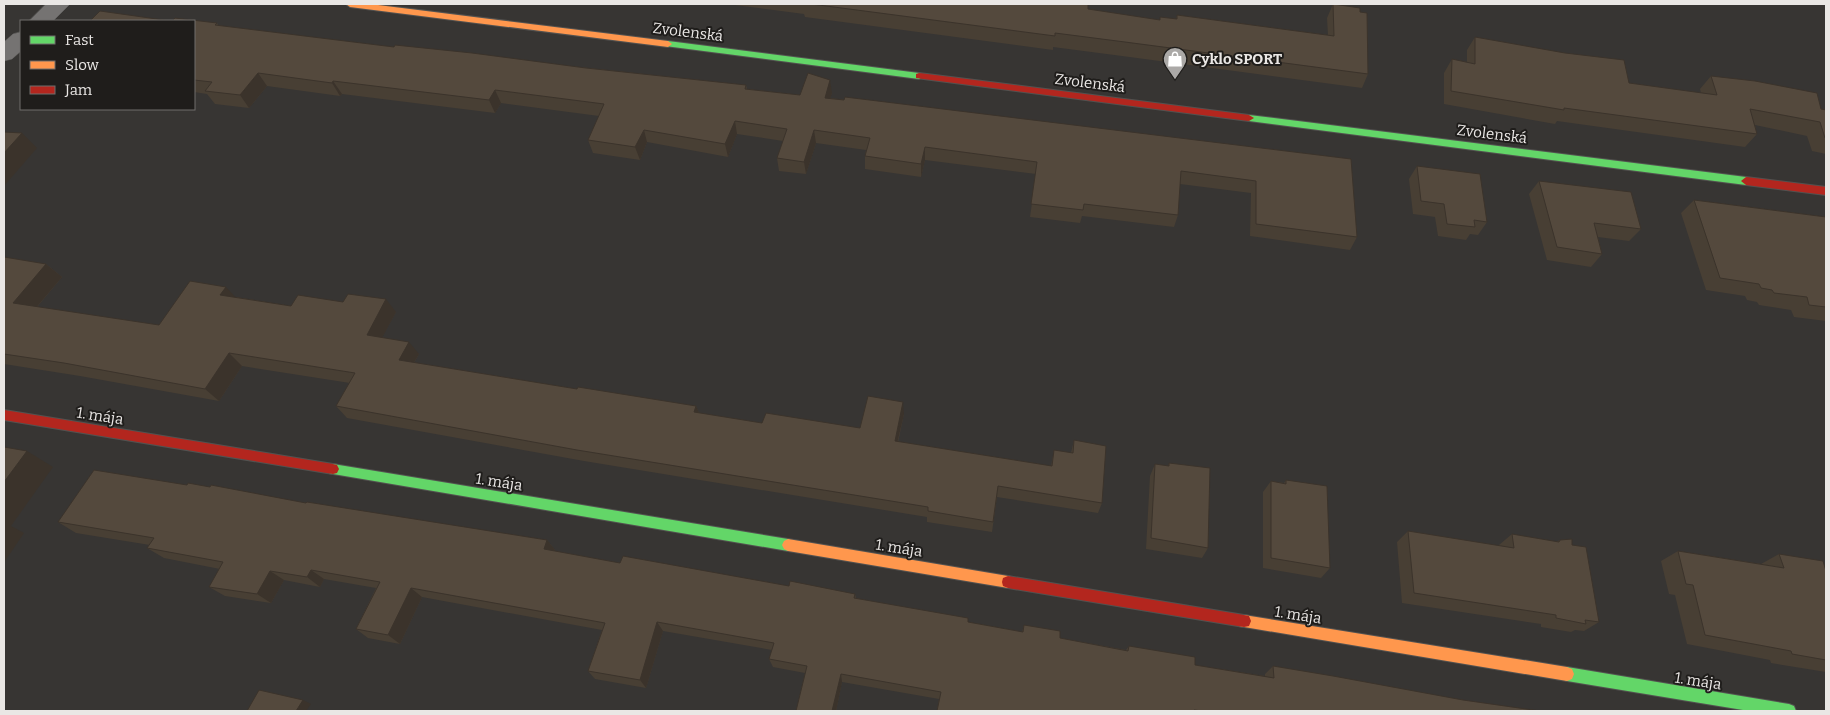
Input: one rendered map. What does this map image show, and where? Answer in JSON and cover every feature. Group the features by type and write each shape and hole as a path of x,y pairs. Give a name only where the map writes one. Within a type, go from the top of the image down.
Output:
{"street":[{"path":"41,20 59,4"},
{"name":"Zvolenská","path":"350,4 1826,191"},
{"path":"4,54 20,40"},
{"name":"1. mája","path":"4,415 1789,711"}],"building":[{"path":"811,4 1088,4 1088,9 1160,20 1160,17 1177,19 1177,15 1334,36 1333,4 1360,8 1360,12 1367,13 1368,74 1055,33 1055,36"},
{"path":"100,11 164,20 91,20"},
{"path":"175,18 192,20 173,20"},
{"path":"195,20 217,23 215,25 394,47 395,45 472,53 586,68 746,85 745,89 800,95 808,73 830,80 825,98 844,100 845,97 1351,159 1357,237 1256,224 1256,181 1181,171 1178,215 1084,204 1083,210 1031,204 1037,162 925,147 921,164 865,156 870,138 814,130 804,162 777,158 787,129 735,121 725,144 644,130 635,147 588,140 604,104 495,90 489,100 258,73 240,95 205,91 212,82 195,80"},
{"path":"1475,37 1565,53 1624,60 1629,83 1717,95 1711,76 1755,81 1817,93 1821,109 1826,110 1826,138 1820,122 1750,109 1757,134 1564,108 1564,110 1451,91 1452,59 1475,64"},
{"path":"4,132 22,133 4,153"},
{"path":"1417,166 1480,174 1487,222 1474,220 1475,227 1447,224 1444,204 1421,201"},
{"path":"1539,181 1631,192 1641,229 1594,223 1602,254 1557,247"},
{"path":"1694,200 1826,217 1826,307 1809,305 1807,297 1774,293 1772,290 1761,288 1759,284 1720,278"},
{"path":"4,257 46,264 13,303 159,325 190,281 226,287 220,295 291,306 298,295 343,302 348,294 386,299 367,335 409,342 399,360 696,406 694,412 762,423 766,413 860,428 868,396 903,402 895,441 1052,466 1054,450 1073,453 1074,440 1106,446 1102,503 998,486 993,522 928,511 928,507 577,450 336,406 355,373 229,353 205,389 4,354"},
{"path":"4,447 27,451 4,482"},
{"path":"1169,463 1210,468 1208,548 1151,538 1155,464 1169,466"},
{"path":"94,470 187,485 188,483 210,487 211,485 306,503 547,540 544,549 620,563 623,556 789,586 790,581 855,594 854,598 968,618 968,622 1023,632 1024,625 1060,631 1060,638 1128,651 1129,646 1195,657 1195,665 1274,678 1273,666 1463,700 1540,711 937,711 941,692 841,674 832,711 796,711 807,666 769,659 774,643 657,622 640,680 588,671 605,623 411,588 388,635 356,629 380,582 311,570 307,577 270,571 257,594 209,587 223,562 147,548 154,538 58,522"},
{"path":"1286,480 1327,486 1330,568 1271,558 1271,481 1286,484"},
{"path":"1408,531 1514,548 1512,534 1559,542 1560,540 1572,539 1572,545 1586,547 1599,622 1585,620 1586,624 1556,618 1556,615 1414,593"},
{"path":"1678,551 1784,568 1779,554 1823,561 1826,571 1826,660 1792,654 1791,651 1705,635 1693,585 1686,584"},
{"path":"259,690 303,700 296,711 247,711"}],"traffic: fast":[{"path":"668,44 919,76"},
{"path":"1249,118 1746,181"},
{"path":"333,469 788,545"},
{"path":"1567,674 1789,711"}],"traffic: slow":[{"path":"350,4 668,44"},
{"path":"788,545 1008,582"},
{"path":"1244,621 1567,674"}],"traffic: jam":[{"path":"919,76 1249,118"},
{"path":"1746,181 1826,191"},
{"path":"4,415 333,469"},
{"path":"1008,582 1244,621"}],"place":[{"name":"Cyklo SPORT","path":"1175,80"}]}
